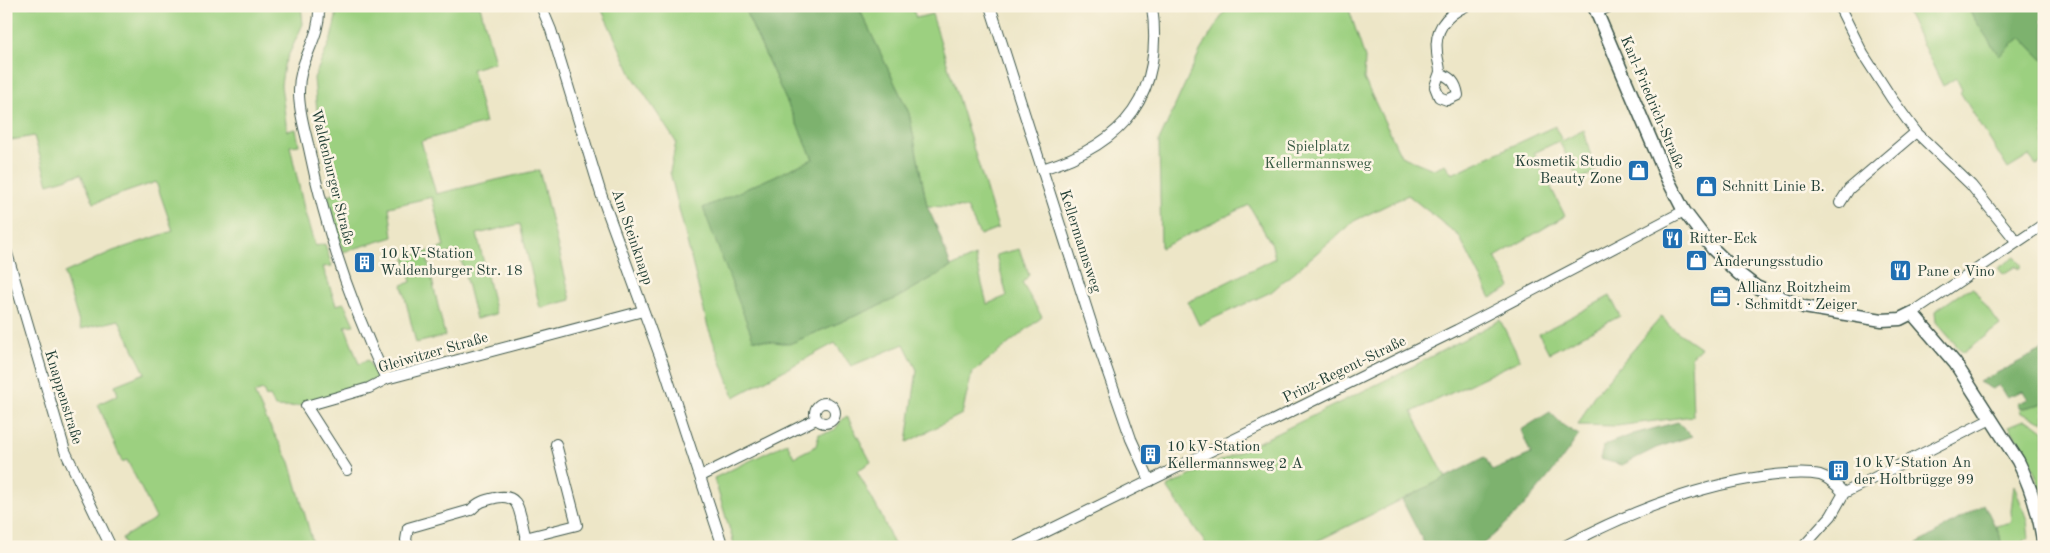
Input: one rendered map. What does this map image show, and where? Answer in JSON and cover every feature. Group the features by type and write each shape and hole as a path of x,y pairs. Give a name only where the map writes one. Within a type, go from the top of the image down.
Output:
{"street":[{"name":"Waldenburger Straße","path":"319,6 318,30 300,74 300,108 314,174 334,246 368,340 386,379"},
{"name":"Am Steinknapp","path":"541,6 551,30 601,194 701,476 719,546"},
{"name":"Kellermannsweg","path":"990,6 1128,430 1150,481"},
{"path":"1042,169 1057,165 1099,144 1128,121 1138,104 1152,65 1156,43 1152,6"},
{"path":"1440,72 1436,44 1438,34 1447,18 1453,12 1466,6"},
{"path":"1595,9 1611,6"},
{"path":"1839,6 1863,54 1916,132 1971,185 2017,242"},
{"name":"Karl-Friedrich-Straße","path":"1595,9 1684,211 1713,249 1731,267 1756,286 1779,298 1804,307 1882,320 1900,320 1912,313"},
{"path":"1840,203 1848,189 1916,132"},
{"name":"Prinz-Regent-Straße","path":"1015,547 1465,326 1684,211"},
{"path":"2044,224 1912,313 1955,363 2025,476 2037,508 2044,547"},
{"name":"Knappenstraße","path":"6,250 65,451 111,547"},
{"name":"Gleiwitzer Straße","path":"347,470 306,406 369,388 386,379 643,311"},
{"path":"701,476 816,419"},
{"path":"1803,547 1831,516 1844,493 1991,419"},
{"path":"409,547 406,540 408,528 471,510 477,503 503,496 510,496 516,502 528,544 577,525 556,444"},
{"path":"1563,547 1663,501 1712,487 1750,479 1792,474 1820,475 1830,480 1844,493"}],"green space":[{"path":"6,6 301,6 303,24 284,65 281,85 287,131 296,129 299,145 290,146 305,213 315,246 325,244 332,266 323,267 336,305 344,303 354,325 345,326 359,364 368,360 377,379 327,398 287,407 275,407 270,396 266,397 263,390 254,393 290,462 314,547 127,547 122,538 156,518 127,460 122,462 98,404 118,395 115,385 145,373 119,320 81,329 64,273 113,251 173,231 156,182 94,203 81,174 48,184 34,136 6,141"},
{"path":"335,6 480,6 495,62 472,69 485,123 421,141 436,194 539,170 571,300 540,308 520,224 477,234 496,314 476,319 459,251 427,258 445,336 416,343 402,285 411,282 405,258 444,247 432,197 389,207 393,237 343,252 326,196 335,194 317,111 314,78 331,39 336,17"},
{"path":"600,6 687,6 689,11 705,6 743,6 813,159 703,208 789,344 895,299 951,267 975,256 987,304 1007,296 996,255 1019,249 1029,275 1022,283 1042,317 972,373 962,414 907,442 917,370 904,344 851,366 835,343 734,397 708,327 670,172 676,142 632,75"},
{"path":"743,6 858,6 909,113 927,206 951,267 895,299 789,344 753,339 703,208 813,159"},
{"path":"858,6 912,6 916,18 932,14 998,228 980,235 967,208 927,206 909,113"},
{"name":"Spielplatz Kellermannsweg","path":"1228,6 1348,6 1365,58 1364,79 1401,156 1433,169 1445,164 1452,174 1555,126 1562,141 1584,130 1595,172 1579,180 1559,141 1534,153 1565,216 1495,257 1511,287 1491,298 1459,236 1408,195 1354,221 1271,292 1199,325 1188,302 1275,258 1272,245 1249,205 1161,248 1159,141 1200,51"},
{"path":"1904,6 1966,6 1999,55 2021,37 2044,61 2044,162 2036,165 2029,156 2008,169 1960,92 1962,90 1956,78 1943,86"},
{"path":"1966,6 2044,6 2044,17 2041,21 2044,24 2044,61 2021,37 1999,56"},
{"path":"2015,257 2022,266 2018,269 2016,266 2003,274 1998,268"},
{"path":"1973,288 2000,325 1963,353 1936,322 1935,311 1966,290"},
{"path":"1610,296 1620,316 1549,353 1539,334"},
{"path":"1662,316 1669,326 1701,348 1691,357 1693,416 1617,426 1578,425 1593,397"},
{"path":"1500,320 1520,360 1412,412 1446,478 1305,547 1208,547 1167,487 1398,374"},
{"path":"2044,349 2044,403 2020,409 2017,404 2028,399 2023,391 2006,397 1999,385 1992,389 1979,382"},
{"path":"2044,403 2044,422 2021,413 2020,409"},
{"path":"1550,412 1564,426 1579,435 1546,480 1521,509 1479,547 1426,547 1402,500 1485,457 1492,471 1531,454 1521,430"},
{"path":"847,416 871,462 857,471 881,515 895,547 735,547 714,478 787,443 794,457 816,446 819,434 832,431"},
{"path":"2024,420 2032,422 2044,431 2044,497 2030,461 2009,426"},
{"path":"1678,422 1692,436 1656,448 1622,465 1600,459 1604,445 1634,434"},
{"path":"2014,485 2027,520 2029,538 2014,547 2002,547 1996,526 2012,522 2011,511"},
{"path":"1984,504 2000,536 2002,547 1912,547"}],"place":[{"name":"Kosmetik Studio Beauty Zone","path":"1638,170"},
{"name":"Schnitt Linie B.","path":"1706,186"},
{"name":"Ritter-Eck","path":"1673,238"},
{"name":"Änderungsstudio","path":"1697,261"},
{"name":"10 kV-Station Waldenburger Str. 18","path":"364,262"},
{"name":"Pane e Vino","path":"1901,271"},
{"name":"Allianz Roitzheim · Schmitdt · Zeiger","path":"1720,296"},
{"name":"10 kV-Station Kellermannsweg 2 A","path":"1151,455"},
{"name":"10 kV-Station An der Holtbrügge 99","path":"1838,471"}]}
